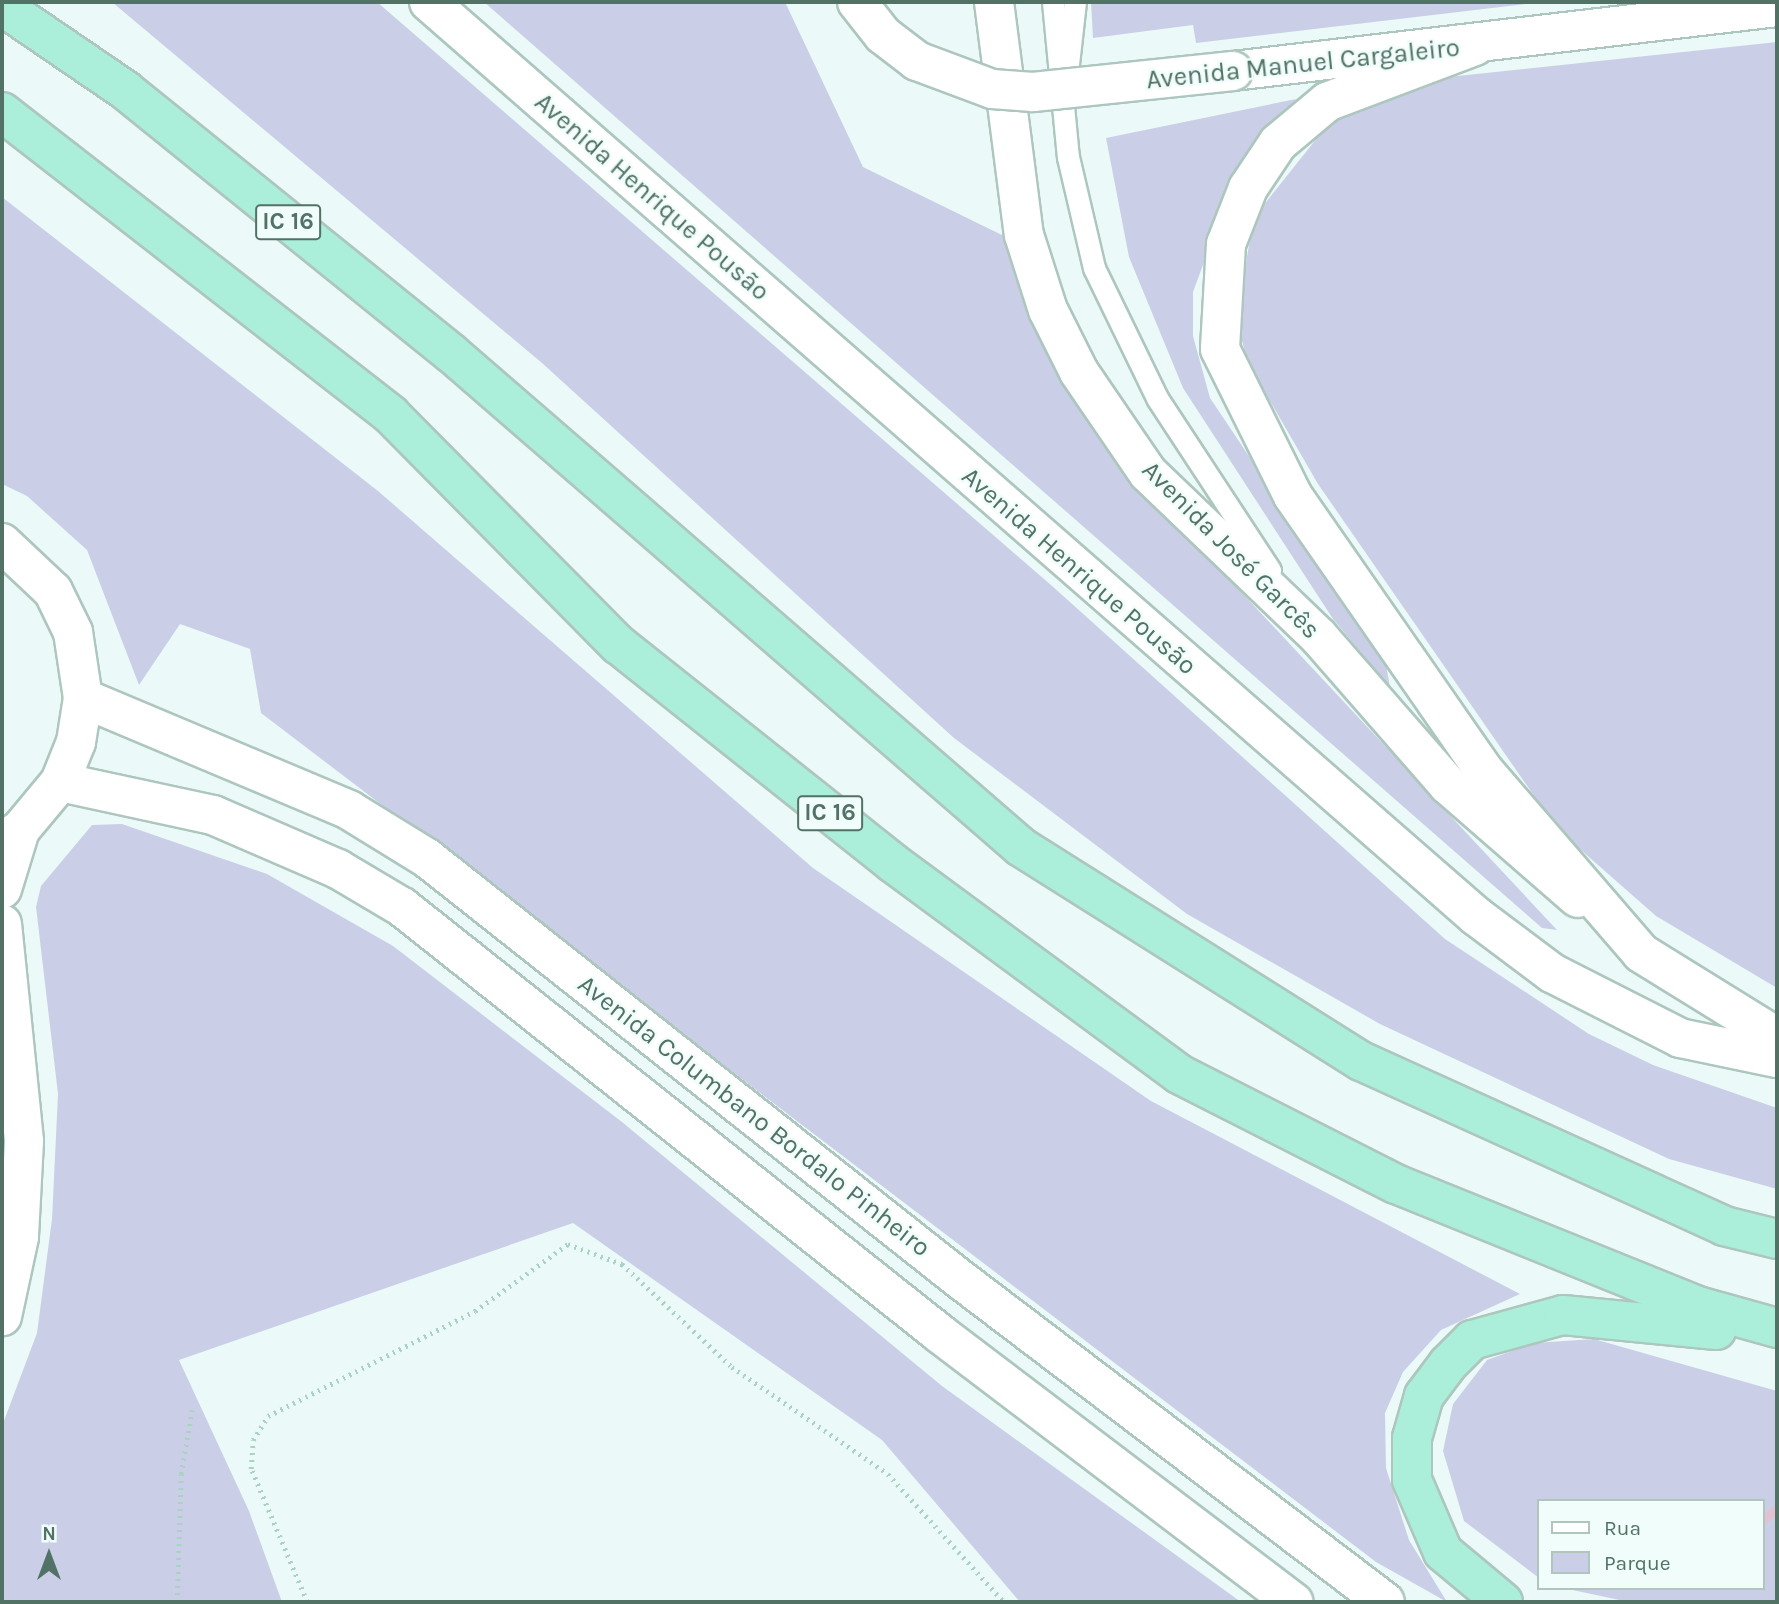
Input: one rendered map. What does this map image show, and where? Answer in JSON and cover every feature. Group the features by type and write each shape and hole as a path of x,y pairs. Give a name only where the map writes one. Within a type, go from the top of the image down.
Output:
{"highway":[{"path":"36,2 125,90"},
{"name":"IC 16","path":"2,6 125,90 451,353 1021,847 1361,1061 1724,1226 1777,1239"},
{"name":"IC 16","path":"2,112 391,415 619,645 893,863 1179,1073 1396,1184 1698,1306 1777,1328"},
{"path":"1503,1602 1443,1552 1412,1480 1412,1438 1424,1396 1472,1340 1563,1315 1777,1339"}],"street":[{"name":"Avenida Henrique Pousão","path":"429,2 1476,916 1552,973 1680,1038 1777,1058"},
{"name":"Avenida Manuel Cargaleiro","path":"857,2 883,35 917,61 992,89 1033,92 1475,46 1777,7"},
{"name":"Avenida José Garcês","path":"994,2 1024,235 1053,320 1148,473 1319,636 1448,785 1641,953"},
{"path":"1475,46 1327,102 1278,143 1248,188 1226,244 1218,295 1220,349 1245,411 1293,495 1478,761 1641,953 1777,1037"},
{"path":"2,543 53,591 73,632 83,698 76,742 60,782 11,835 2,889"},
{"name":"Avenida Columbano Bordalo Pinheiro","path":"83,698 349,810 427,858 961,1280 1385,1602"},
{"name":"Avenida Columbano Bordalo Pinheiro","path":"60,782 213,815 338,869 402,907 928,1325 1293,1602"},
{"path":"2,923 24,1141 19,1237 2,1316"}],"lane":[{"path":"1046,2 1054,30"},
{"path":"1053,2 1063,110 1082,234 1111,309 1207,481 1319,636"},
{"path":"1063,110 1075,2"}],"path":[{"path":"307,1602 251,1469 253,1440 268,1416 475,1311 568,1244 622,1264 732,1367 888,1474 1004,1602"},
{"path":"177,1602 181,1474 192,1410"}],"green space":[{"path":"112,2 377,2 1051,585 1445,939 1589,1034 1653,1065 1777,1108 1777,1189 1669,1159 1380,1024 1187,914 954,738 542,363"},
{"path":"484,2 785,2 863,167 1006,237 1160,505 1557,930 1542,928"},
{"path":"1091,2 1542,2 1196,43 1193,25 1093,38"},
{"path":"1777,42 1777,988 1656,916 1557,829 1318,484 1248,363 1236,319 1254,217 1329,123 1395,92 1448,77"},
{"path":"1296,99 1234,181 1193,292 1193,336 1210,398 1385,659 1390,687 1333,619 1183,388 1129,257 1106,138"},
{"path":"2,197 378,491 813,868 1151,1101 1520,1294 1441,1330 1403,1372 1385,1413 1386,1468 1409,1540 1447,1602 1376,1562 261,713 250,649 180,624 139,685 87,550 27,496 2,484"},
{"path":"122,824 267,874 393,946 622,1122 942,1386 1241,1602 1020,1602 882,1440 573,1223 179,1360 249,1511 282,1602 2,1602 2,1426 37,1333 52,1219 58,1094 36,907 41,886 92,825"},
{"path":"1594,1339 1777,1391 1777,1602 1629,1602 1572,1590 1765,1590 1765,1499 1538,1499 1538,1577 1464,1521 1443,1451 1453,1404 1487,1360 1534,1343"}],"waterway":[{"path":"1765,1519 1777,1510"}]}
